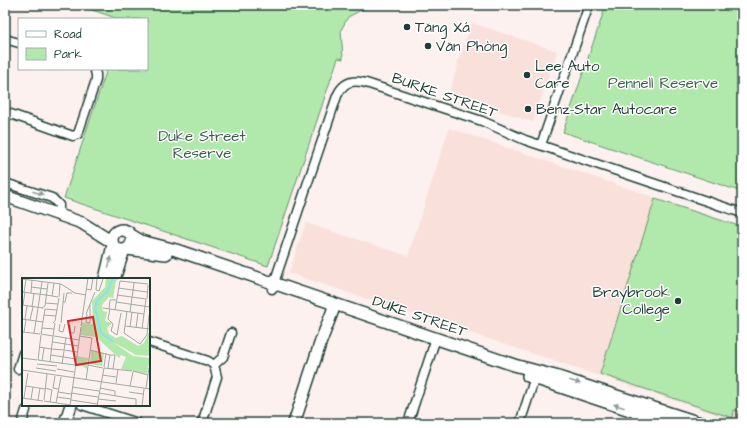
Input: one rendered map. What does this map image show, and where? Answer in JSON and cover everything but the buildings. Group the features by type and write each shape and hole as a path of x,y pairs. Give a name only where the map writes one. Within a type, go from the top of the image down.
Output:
{"street":[{"path":"541,145 589,5"},
{"path":"5,39 18,43"},
{"path":"5,112 74,136 78,134 96,80 94,70"},
{"name":"BURKE STREET","path":"273,286 337,96 341,87 347,83 355,81 366,82 482,121 541,145 742,213"},
{"path":"5,183 52,198 59,205 60,214"},
{"path":"5,196 60,214 88,221 106,230 124,230 131,235 132,243 126,249 114,278"},
{"path":"60,214 82,223 118,249 126,249"},
{"path":"105,278 113,244 113,235 118,231"},
{"name":"DUKE STREET","path":"131,235 141,241 176,250 332,307 536,375 639,407 700,423"},
{"name":"DUKE STREET","path":"126,249 164,254 273,286"},
{"path":"294,423 332,307"},
{"path":"214,365 223,357 231,333"},
{"path":"408,423 435,341"},
{"path":"150,342 208,361 214,365 217,377 202,423"},
{"path":"18,369 22,357"},
{"path":"520,423 536,375"},
{"path":"65,423 71,406"},
{"path":"85,406 138,423"},
{"path":"634,423 639,407"},
{"name":"DUKE STREET","path":"639,407 669,423"},
{"path":"22,423 26,410"}],"shaded area":[{"path":"472,23 557,51 533,122 449,94 458,65 457,64"},
{"path":"449,128 742,227 742,423 289,273 306,223 408,256"}],"green space":[{"name":"Duke Street Reserve","path":"77,5 371,5 348,17 341,30 343,59 338,58 268,266 64,198 107,70 148,70 148,18 116,18"},
{"name":"Pennell Reserve","path":"606,5 742,5 742,192 563,132"},
{"name":"Braybrook College","path":"655,199 742,227 742,407 740,411 734,410 733,418 600,374"}],"place":[{"name":"Tăng Xá","path":"407,27"},
{"name":"Văn Phòng","path":"428,46"},
{"name":"Lee Auto Care","path":"527,75"},
{"name":"Benz-Star Autocare","path":"528,109"},
{"name":"Braybrook College","path":"678,301"}]}
